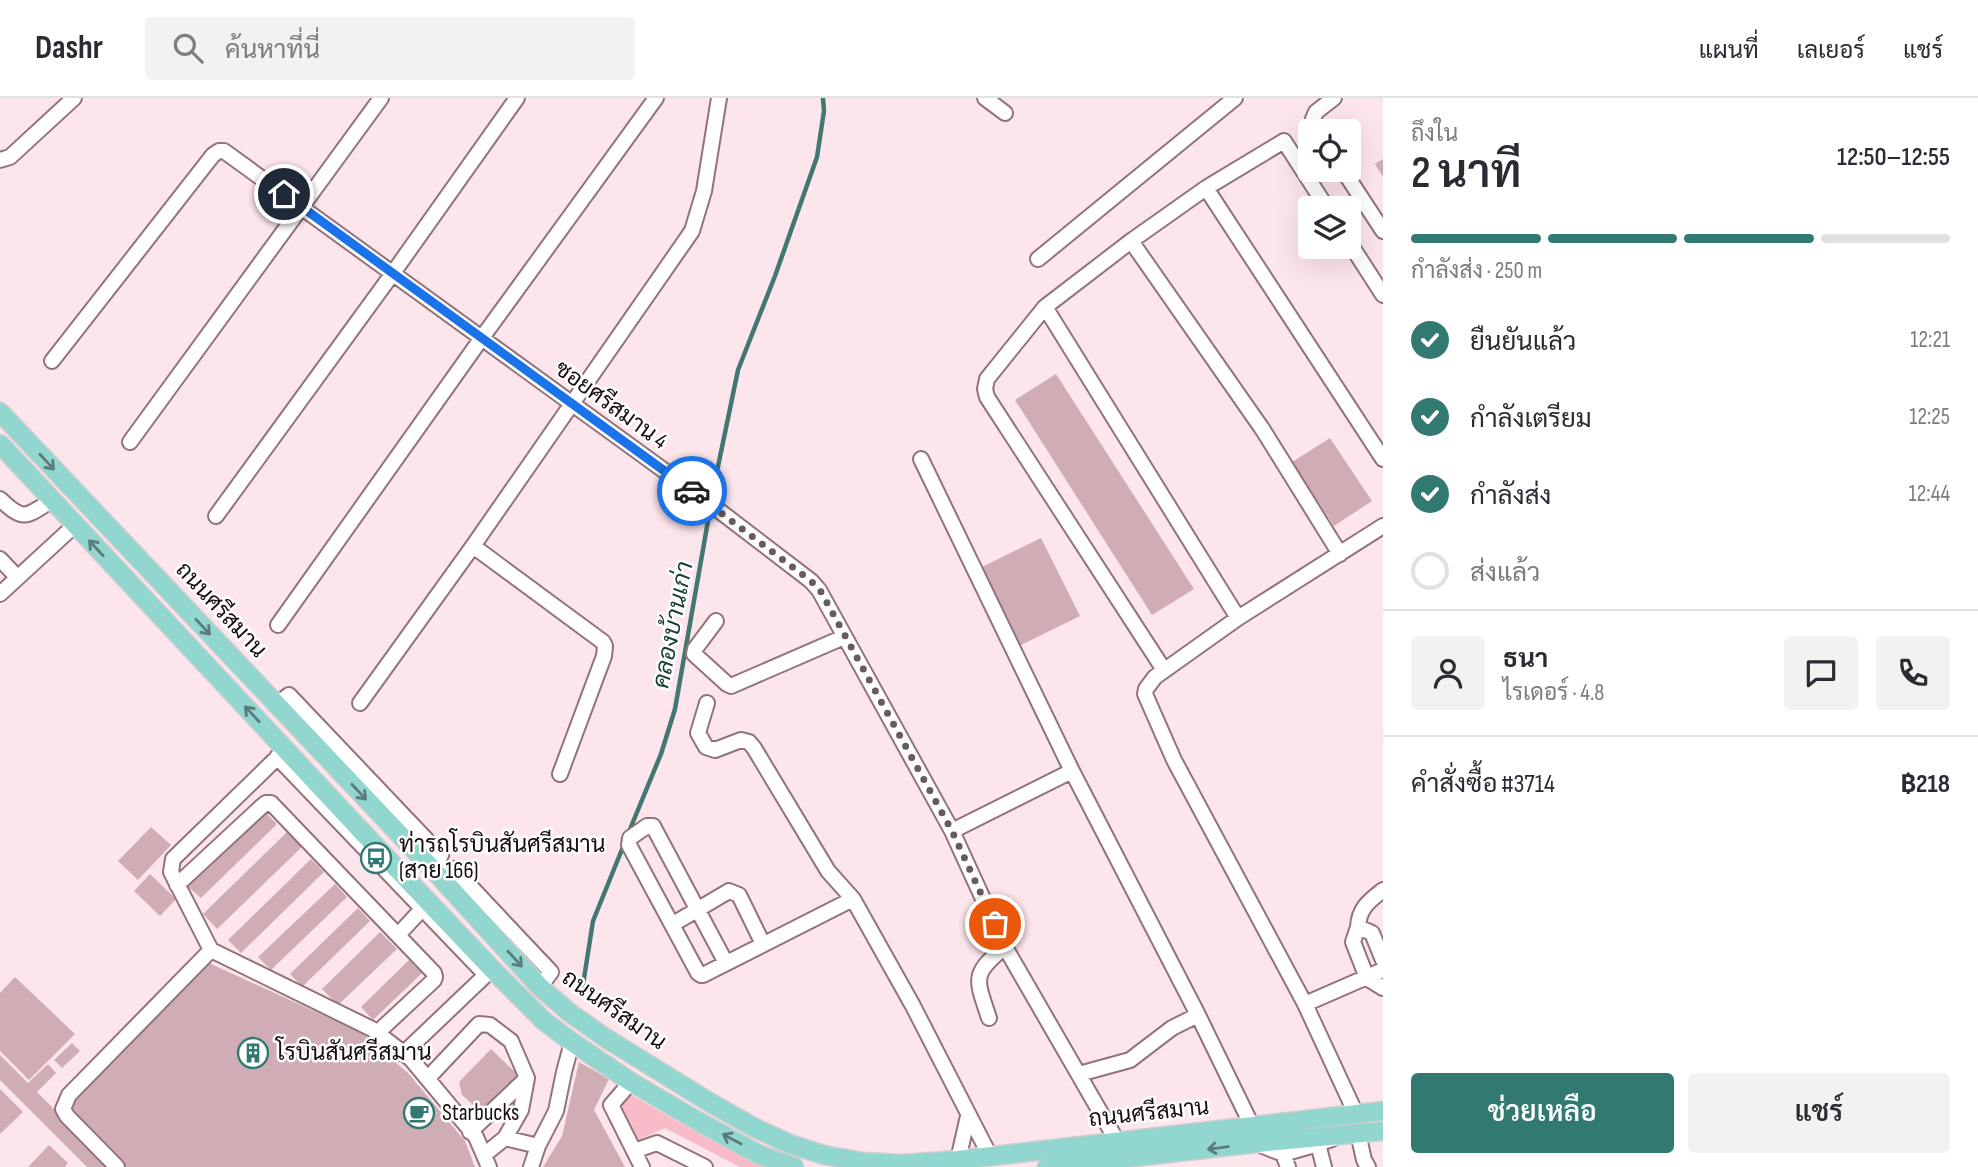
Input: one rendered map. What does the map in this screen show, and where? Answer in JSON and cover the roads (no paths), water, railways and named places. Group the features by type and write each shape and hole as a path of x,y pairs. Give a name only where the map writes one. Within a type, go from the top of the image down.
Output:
{"main road":[{"name":"ถนนศรีสมาน","path":"0,412 436,873 540,987 604,1037 755,1128 790,1144 824,1155 864,1163 903,1164 1117,1141 1254,1134 1339,1135 1383,1131"},
{"name":"ถนนศรีสมาน","path":"0,444 281,753 489,972 544,1021 631,1082 758,1154 794,1167"},
{"name":"ถนนศรีสมาน","path":"1047,1167 1127,1163 1254,1134 1383,1111"}],"street":[{"path":"0,160 10,157 74,98"},
{"path":"130,442 381,98"},
{"path":"216,516 517,98"},
{"path":"278,625 656,98"},
{"path":"360,703 473,546 692,231 704,191 719,98"},
{"path":"985,98 1005,113"},
{"path":"1038,259 1235,98"},
{"path":"1313,119 1316,112 1335,98"},
{"path":"1164,670 987,397 987,379 1045,307 1206,188 1284,141 1319,196"},
{"name":"ซอยศรีสมาน 4","path":"52,361 213,155 224,151 718,509 816,585 952,831 1005,947 1117,1141"},
{"path":"1351,182 1383,231"},
{"path":"1206,188 1383,459"},
{"path":"1131,241 1263,430 1340,554"},
{"path":"1360,259 1383,295"},
{"path":"1045,307 1238,618"},
{"path":"921,459 1072,771 1198,1015 1254,1134 1286,1161 1339,1135"},
{"path":"0,499 14,512 23,516 52,500"},
{"path":"0,594 75,525"},
{"path":"1356,1114 1305,1004 1174,760 1146,699 1146,689 1164,670 1238,618 1383,526"},
{"path":"473,546 605,646 604,656 560,774"},
{"path":"0,559 18,577"},
{"path":"716,621 694,654 731,685 844,637"},
{"path":"707,703 698,733 706,747 715,750 741,740 749,742 754,748 828,871 853,899 914,1006 990,1156"},
{"path":"403,1054 489,972 422,909 281,753 173,859 171,872 211,950 372,1029 428,1078 476,1137 486,1161 505,1138 521,1110 527,1078 511,1041 490,1026 479,1024 428,1078"},
{"path":"952,831 1072,771"},
{"path":"177,885 268,803 434,973 435,978 377,1033"},
{"path":"726,963 653,826 648,826 630,838 629,845 701,975 726,963 853,899"},
{"path":"1383,890 1362,909 1353,942 1367,978 1383,988"},
{"path":"673,924 729,891 734,892 763,944"},
{"path":"398,935 422,909"},
{"path":"1358,927 1372,933 1383,960"},
{"path":"989,1018 980,992 979,978 987,961 1005,947"},
{"path":"117,1167 67,1116 63,1109 65,1102 211,950"},
{"path":"1305,1004 1383,970"},
{"path":"1079,1074 1130,1060 1171,1028 1198,1015"},
{"path":"530,1167 556,1111 572,1042"},
{"path":"470,1132 527,1078"},
{"path":"631,1082 611,1105 642,1167"},
{"path":"958,1160 968,1116"},
{"path":"1358,1133 1368,1167"},
{"path":"505,1138 538,1146"},
{"path":"634,1151 657,1143 705,1167"},
{"path":"1318,1144 1324,1167"}],"waterway":[{"name":"คลองบ้านเก่า","path":"628,834 661,754 675,709 715,481 738,370 817,157 824,111 823,98"},
{"name":"คลองบ้านเก่า","path":"582,991 593,921 625,842"}],"place":[{"name":"ท่ารถโรบินสันศรีสมาน (สาย 166)","path":"376,858"},
{"name":"โรบินสันศรีสมาน","path":"253,1053"},
{"name":"Starbucks","path":"419,1113"}]}
